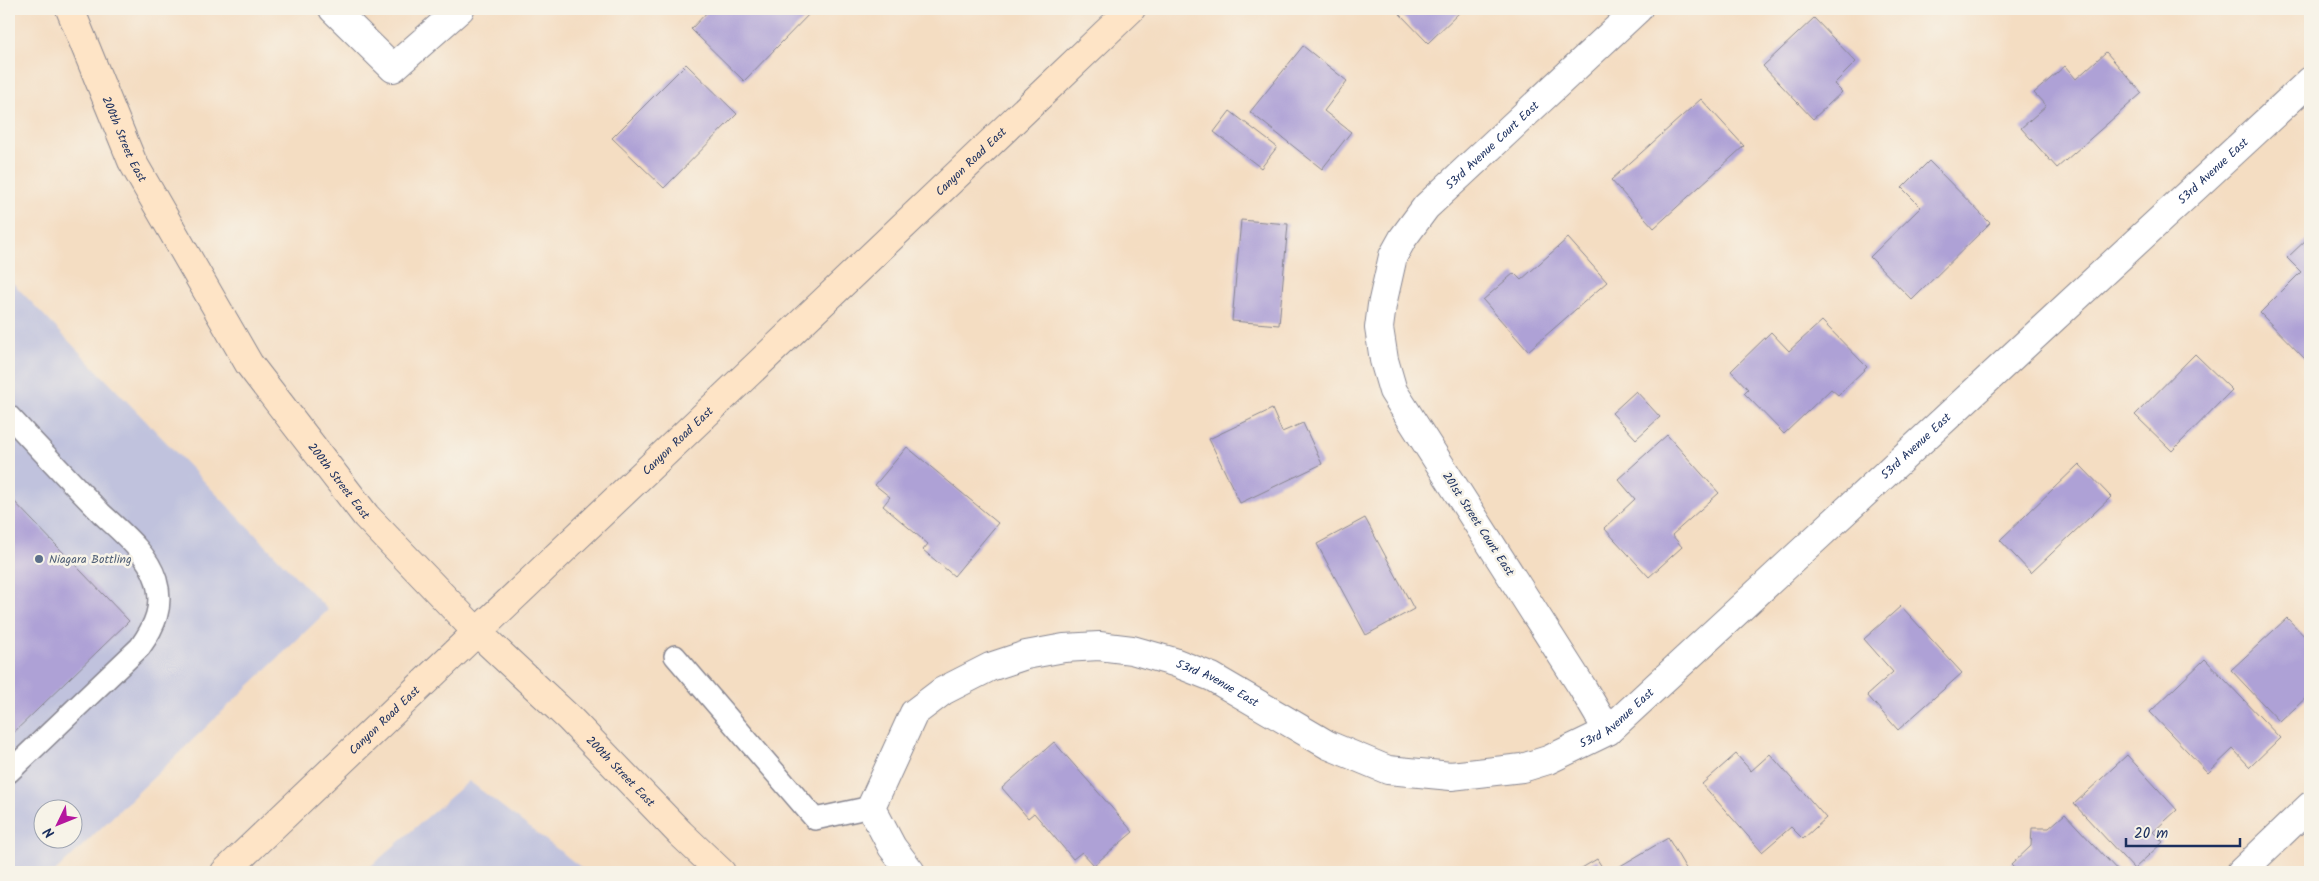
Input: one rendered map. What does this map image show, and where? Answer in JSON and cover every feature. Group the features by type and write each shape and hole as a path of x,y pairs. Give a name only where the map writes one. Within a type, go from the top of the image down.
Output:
{"main road":[{"name":"200th Street East","path":"70,9 132,161 249,364 366,516 477,632 569,718 680,833 721,872"},
{"name":"Canyon Road East","path":"225,872 1131,9"}],"street":[{"path":"333,9 393,68 460,9"},
{"name":"53rd Avenue Court East","path":"1382,306 1394,256 1403,238 1426,207 1638,9"},
{"name":"53rd Avenue East","path":"871,807 914,713 943,691 990,667 1026,655 1064,648 1099,646 1132,650 1174,662 1212,676 1328,745 1388,770 1451,776 1522,768 1548,760 1608,731 2310,81"},
{"name":"201st Street Court East","path":"1382,306 1380,328 1384,360 1392,391 1582,687 1608,731"},
{"path":"2241,872 2310,806"},
{"path":"871,807 892,847 911,872"}],"lane":[{"path":"9,416 135,547 156,579 159,603 153,629 140,647 9,772"},
{"path":"675,656 815,819 871,807"}],"shaded area":[{"path":"9,279 328,610 82,846 82,798 32,798 32,848 80,848 55,872 9,872"},
{"path":"469,781 587,872 364,872"}],"building":[{"path":"710,9 814,9 744,81 691,29"},
{"path":"1404,9 1463,9 1428,43 1399,13"},
{"path":"1814,18 1856,62 1834,84 1842,92 1813,119 1763,66"},
{"path":"1303,46 1347,81 1324,111 1351,132 1322,169 1250,112"},
{"path":"2106,52 2142,93 2057,168 2021,128 2046,106 2034,93 2065,66 2076,79"},
{"path":"686,64 737,114 664,188 612,138"},
{"path":"1701,99 1744,146 1654,228 1611,180"},
{"path":"1230,111 1277,147 1261,168 1214,132"},
{"path":"1929,161 1990,223 1912,300 1870,257 1921,207 1902,188"},
{"path":"1241,220 1288,224 1279,325 1232,321"},
{"path":"2310,236 2309,363 2260,313 2301,272 2287,258"},
{"path":"1568,238 1607,282 1528,351 1483,300 1514,273 1521,280"},
{"path":"1822,321 1867,367 1838,395 1831,389 1784,434 1744,393 1748,389 1731,371 1771,332 1789,351"},
{"path":"2195,354 2232,390 2172,451 2135,415"},
{"path":"1636,391 1660,417 1636,439 1612,413"},
{"path":"1272,409 1282,432 1303,423 1322,464 1240,503 1209,439"},
{"path":"1667,435 1719,493 1672,535 1682,547 1649,577 1604,528 1635,499 1618,479"},
{"path":"907,447 998,523 954,576 923,550 928,544 883,506 890,497 875,485"},
{"path":"2079,464 2111,497 2031,573 2000,540"},
{"name":"Niagara Bottling","path":"9,496 129,621 9,737"},
{"path":"1365,518 1414,609 1366,635 1317,544"},
{"path":"1901,606 1962,673 1898,730 1867,695 1893,672 1864,639"},
{"path":"2287,618 2310,642 2310,694 2280,722 2231,670"},
{"path":"2205,659 2280,738 2250,767 2233,749 2208,773 2150,712"},
{"path":"1054,742 1133,832 1094,865 1082,852 1073,859 1034,813 1028,818 1002,788"},
{"path":"1736,754 1751,771 1770,754 1826,818 1803,839 1791,827 1762,852 1702,784"},
{"path":"2127,755 2177,810 2153,832 2163,842 2134,869 2074,804"},
{"path":"2065,814 2119,872 2018,872 2011,865 2031,846 2032,828 2049,828"},
{"path":"1668,838 1688,872 1610,872"},
{"path":"1597,859 1605,872 1575,872"}],"place":[{"name":"Niagara Bottling","path":"39,559"}]}
